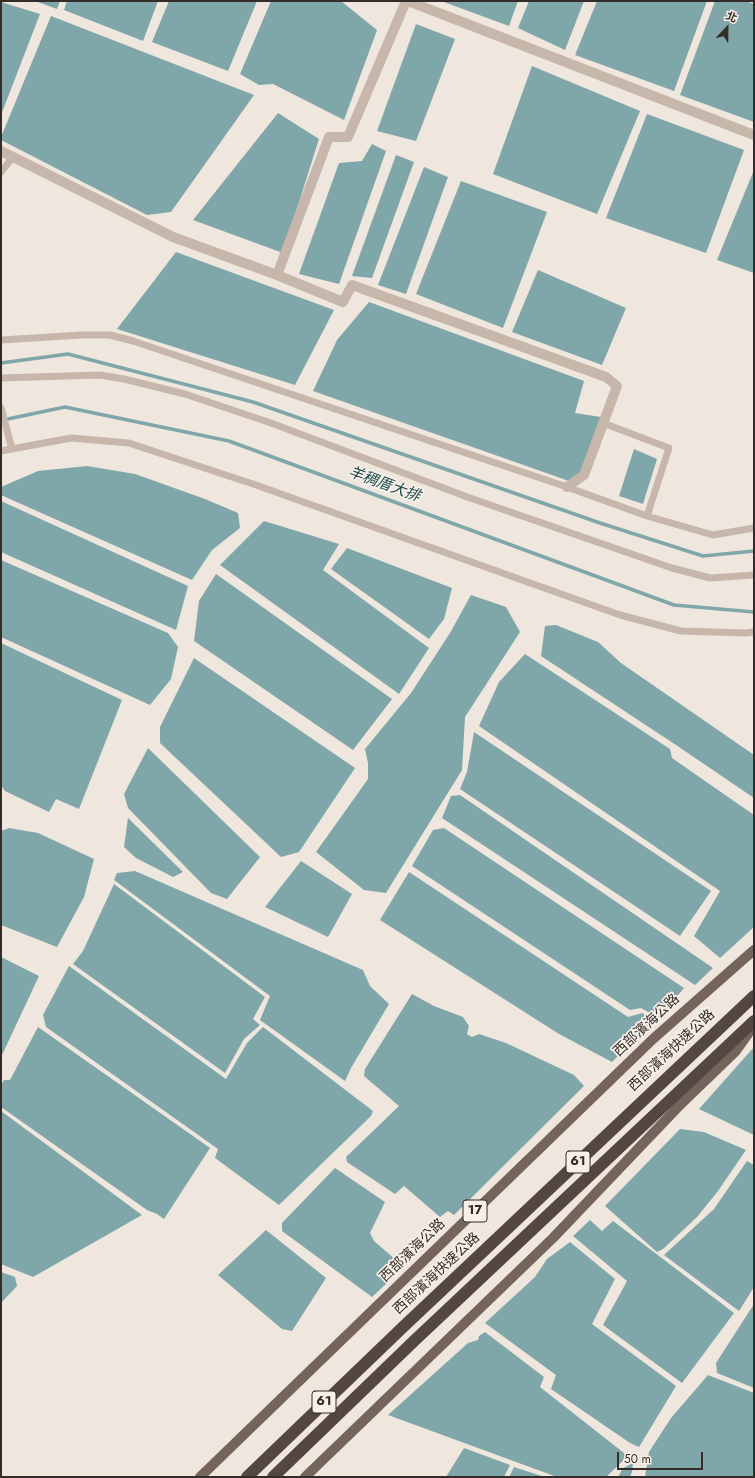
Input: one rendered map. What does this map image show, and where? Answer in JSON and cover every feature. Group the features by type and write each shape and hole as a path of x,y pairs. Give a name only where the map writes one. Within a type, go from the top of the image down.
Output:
{"highway":[{"name":"西部濱海快速公路","path":"247,1477 402,1328 754,996"},
{"name":"61","path":"273,1477 414,1341 754,1021"}],"main road":[{"name":"西部濱海公路","path":"200,1477 653,1039 754,950"},
{"path":"734,1052 754,1026"},
{"path":"305,1477 553,1238 678,1107 734,1052 754,1037"}],"street":[{"path":"277,275 329,137 348,137 407,1 754,135"},
{"path":"1,151 173,237 277,275 343,302 352,285 606,377 616,386 603,424 584,475 567,487"}],"lane":[{"path":"1,172 13,156"},
{"path":"1,340 81,335 110,335 133,341 567,487 647,516 713,535 754,528"},
{"path":"1,378 100,375 124,379 185,394 271,423 470,498 672,568 710,578 754,575"},
{"path":"1,408 12,449"},
{"path":"603,424 668,448 647,516"},
{"path":"1,451 71,438 129,443 263,488 620,615 681,631 754,632"}],"water":[{"path":"35,1 60,1 57,9"},
{"path":"67,1 158,1 143,41 64,10"},
{"path":"169,1 257,1 228,71 152,42"},
{"path":"271,1 341,1 377,30 344,120 273,84 259,85 240,74"},
{"path":"441,1 518,1 509,26"},
{"path":"529,1 584,1 565,50 518,28"},
{"path":"597,1 707,1 674,91 575,55"},
{"path":"715,1 746,1 754,4 754,122 680,95"},
{"path":"1,2 40,14 1,115"},
{"path":"51,16 254,95 171,212 147,215 1,140"},
{"path":"416,24 455,39 416,141 377,131"},
{"path":"532,66 640,111 597,214 493,174"},
{"path":"278,113 319,139 283,253 193,220"},
{"path":"647,114 744,150 706,253 606,218"},
{"path":"372,144 386,151 339,284 299,274 339,163 362,161"},
{"path":"396,155 414,162 372,278 352,276"},
{"path":"424,167 448,177 406,294 378,285"},
{"path":"754,170 754,273 717,260"},
{"path":"461,181 547,212 503,328 416,294"},
{"path":"176,252 334,310 295,385 117,329"},
{"path":"538,270 626,308 602,365 512,332"},
{"path":"369,302 584,381 575,413 601,417 582,473 569,481 313,391 337,340"},
{"path":"634,449 657,459 643,504 619,496"},
{"path":"87,466 135,474 205,499 238,513 240,528 212,550 192,580 1,495 1,487 38,471"},
{"path":"1,501 188,586 176,630 1,552"},
{"path":"264,521 339,544 323,570 429,648 399,694 220,565"},
{"path":"347,548 452,588 444,619 429,639 331,569"},
{"path":"1,560 168,633 178,647 171,679 150,705 1,637"},
{"path":"216,574 392,699 353,750 194,641 199,601"},
{"path":"471,595 506,607 520,632 465,717 462,770 386,893 364,890 316,852 368,779 368,763 365,749 411,693 450,633"},
{"path":"556,625 598,642 621,663 754,755 754,798 541,656 545,626"},
{"path":"1,643 122,700 79,809 56,799 49,812 5,791 1,785"},
{"path":"525,654 670,749 672,758 754,815 754,927 720,958 694,936 720,891 479,726 499,682"},
{"path":"194,658 355,768 299,852 281,857 160,743 160,727"},
{"path":"474,732 711,891 680,936 460,789 467,772"},
{"path":"148,748 260,857 227,899 211,893 128,808 124,794"},
{"path":"460,795 713,968 695,985 442,818 451,796"},
{"path":"128,818 183,872 173,877 136,858 124,847"},
{"path":"9,828 38,833 94,859 84,897 57,947 1,925 1,831"},
{"path":"444,828 684,988 659,1018 641,1008 630,1010 412,866 433,830"},
{"path":"301,861 352,894 328,937 265,907"},
{"path":"135,871 363,970 370,986 389,1004 351,1068 345,1081 260,1020 270,996 114,880 117,873"},
{"path":"409,872 628,1017 642,1013 654,1020 612,1062 559,1034 380,920"},
{"path":"114,884 265,997 253,1019 260,1025 244,1039 225,1073 73,964 83,951"},
{"path":"1,957 39,976 2,1055 1,1054"},
{"path":"69,966 226,1079 247,1043 263,1027 373,1111 371,1116 279,1205 215,1158 218,1149 46,1027 43,1015"},
{"path":"412,994 434,1006 463,1017 469,1026 467,1034 472,1037 479,1034 506,1043 574,1075 584,1086 454,1215 448,1211 440,1217 404,1186 395,1194 347,1162 346,1157 399,1106 364,1076 365,1069"},
{"path":"38,1027 210,1148 164,1219 147,1210 1,1107 1,1085 4,1080 10,1080"},
{"path":"754,1047 754,1135 699,1109"},
{"path":"1,1111 142,1215 33,1277 1,1264"},
{"path":"680,1129 704,1132 746,1150 718,1191 697,1217 663,1249 657,1252 605,1206"},
{"path":"747,1161 754,1165 754,1287 739,1311 664,1255 714,1209"},
{"path":"335,1168 385,1202 370,1233 374,1241 404,1267 372,1297 282,1231 282,1223"},
{"path":"590,1220 602,1231 613,1221 734,1313 682,1383 603,1325 627,1281 573,1236"},
{"path":"266,1230 326,1278 292,1331 282,1329 218,1275"},
{"path":"570,1242 615,1279 592,1324 676,1386 639,1447 630,1443 551,1389 556,1375 485,1323 535,1277 547,1259"},
{"path":"1,1272 15,1277 17,1286 1,1303"},
{"path":"754,1304 754,1388 717,1373 716,1363"},
{"path":"485,1332 544,1377 540,1387 624,1453 626,1458 606,1477 557,1477 388,1415 468,1343 478,1340 479,1336"},
{"path":"708,1375 754,1393 754,1477 645,1477 649,1452 671,1418"},
{"path":"464,1448 510,1465 504,1477 446,1477"},
{"path":"633,1463 630,1477 618,1477 623,1468"},
{"path":"514,1467 545,1477 509,1477"}],"waterway":[{"path":"1,363 68,354 253,402 600,523 703,556 754,551"},
{"name":"羊稠厝大排","path":"3,420 65,407 229,441 674,605 754,612"}]}
